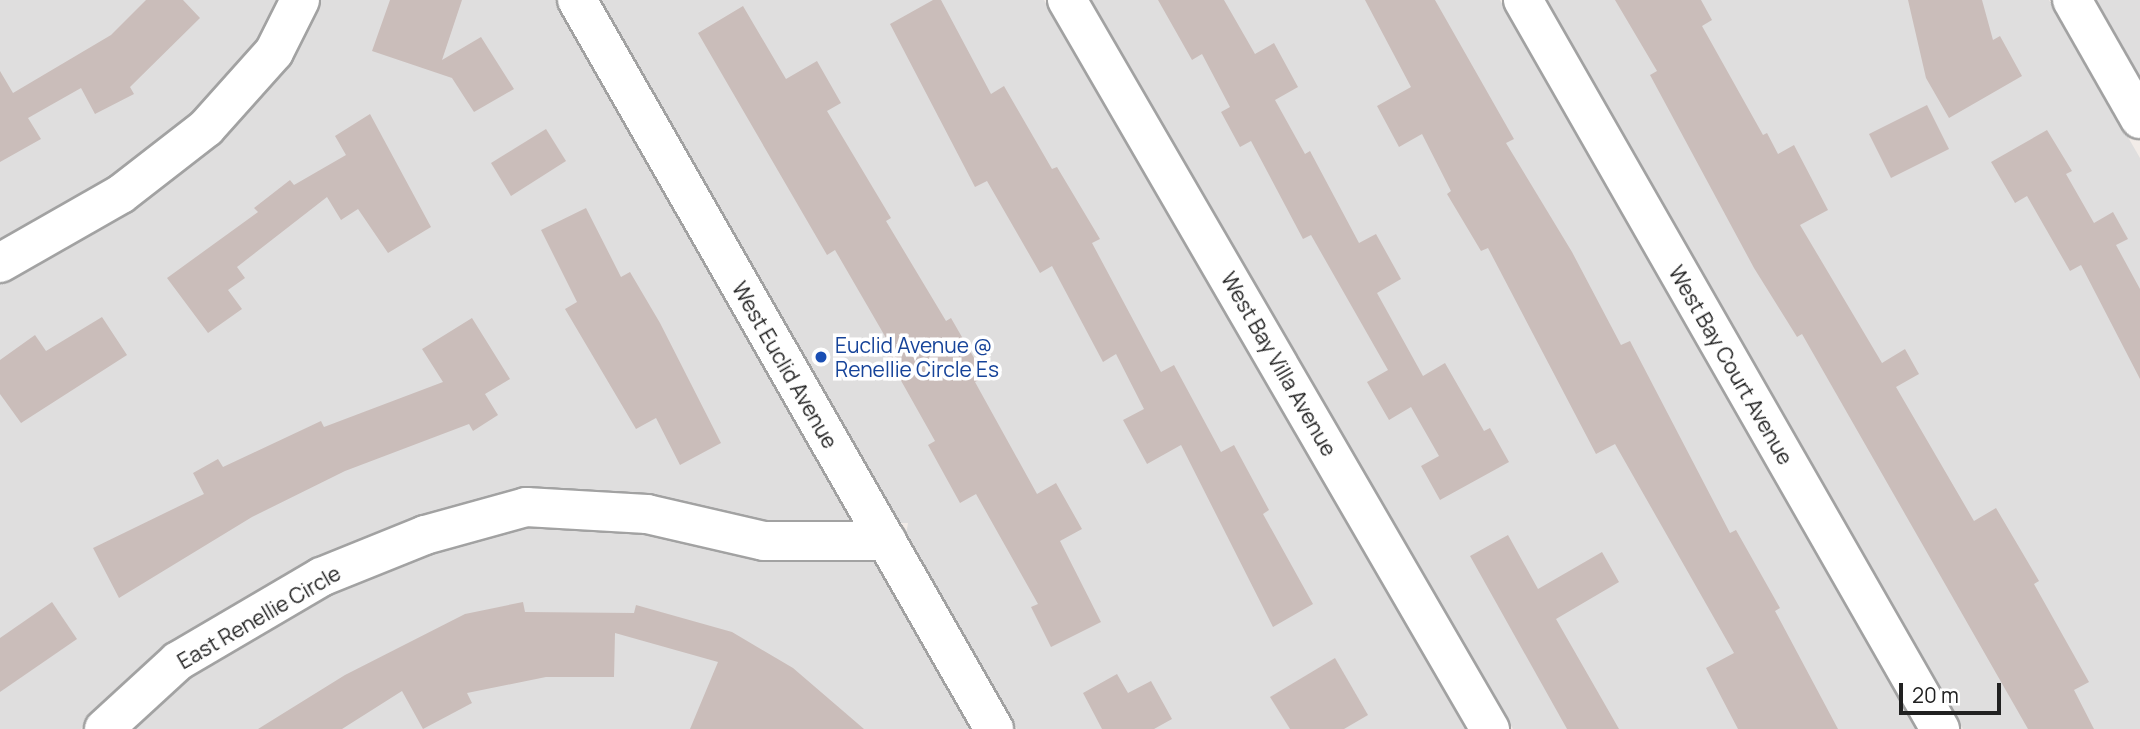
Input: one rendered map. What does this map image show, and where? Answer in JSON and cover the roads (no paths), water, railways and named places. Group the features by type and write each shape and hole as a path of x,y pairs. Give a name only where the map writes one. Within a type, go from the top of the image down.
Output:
{"street":[{"path":"0,263 121,194 206,128 274,52 300,0"},
{"name":"West Euclid Avenue","path":"577,0 994,729"},
{"name":"West Bay Villa Avenue","path":"1067,0 1490,729"},
{"name":"West Bay Court Avenue","path":"1523,0 1940,729"},
{"path":"2071,0 2140,119"},
{"name":"East Renellie Circle","path":"104,729 178,661 321,577 425,536 526,507 647,514 764,541 887,541"}],"place":[{"name":"Euclid Avenue @ Renellie Circle Es","path":"821,357"}]}
